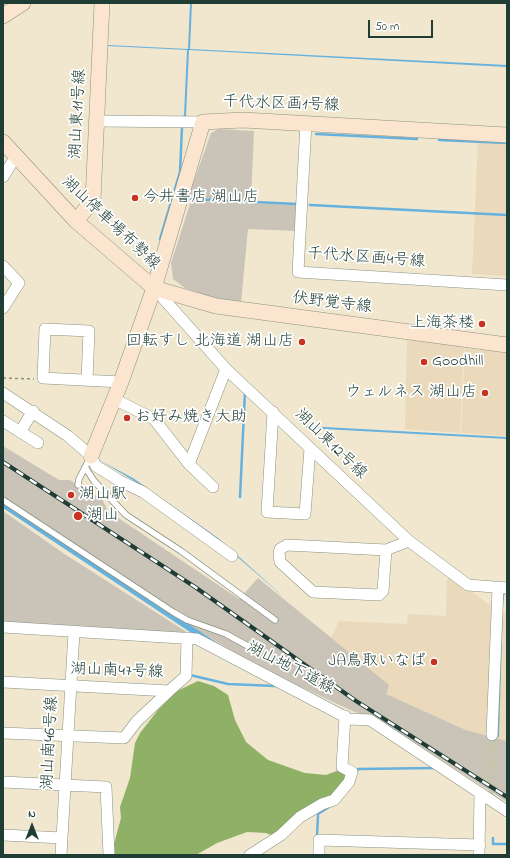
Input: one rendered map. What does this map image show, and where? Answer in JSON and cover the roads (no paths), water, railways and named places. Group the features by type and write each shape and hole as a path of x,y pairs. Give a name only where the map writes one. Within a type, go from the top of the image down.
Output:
{"main road":[{"path":"3,16 23,3"},
{"name":"湖山東11号線","path":"76,220 93,200 102,3"},
{"name":"千代水区画1号線","path":"154,288 203,122 244,120 507,135"},
{"name":"湖山停車場布勢線","path":"3,142 76,220 154,288 121,382 88,461"},
{"name":"伏野覚寺線","path":"154,288 216,306 507,345"}],"street":[{"path":"97,121 203,122"},
{"name":"千代水区画4号線","path":"306,123 298,272 507,285"},
{"path":"3,177 16,156"},
{"path":"3,266 19,283 3,308"},
{"name":"湖山東12号線","path":"154,288 226,369 409,541 468,585 502,588"},
{"path":"87,380 89,331 45,329 43,378 121,382"},
{"path":"189,464 226,369"},
{"path":"3,393 33,411 68,436 88,461 120,481 143,492 232,556"},
{"path":"114,399 154,419 189,464 213,487"},
{"path":"20,432 33,411"},
{"path":"273,412 268,512 305,514 310,448"},
{"path":"3,421 38,443"},
{"path":"386,550 383,592 379,595 314,592 280,562 279,553 280,550 287,545 386,550 409,541"},
{"path":"492,735 502,588"},
{"name":"湖山地下道線","path":"3,627 197,639 349,719 370,720 507,811"},
{"name":"湖山南46号線","path":"61,855 74,632"},
{"name":"湖山南47号線","path":"3,682 169,691 186,676 187,638"},
{"path":"3,732 124,738 137,721 169,691"},
{"path":"250,855 281,834 300,817 322,804 334,800 345,787 353,774 342,767 345,716"},
{"path":"3,782 106,787 109,855"},
{"path":"319,855 319,840 480,850 480,793"},
{"path":"485,855 487,802"},
{"path":"3,835 62,838"}],"lane":[{"path":"78,485 79,479 88,461"},
{"path":"88,461 94,482 126,515 181,551 275,620"},
{"path":"3,500 173,612 187,620 226,634 257,651"}],"water":[{"path":"190,3 192,3 190,49 507,65 507,67 189,50 186,116 182,118 109,116 181,117 184,115 187,50 108,45 188,49"},
{"path":"306,426 507,437 507,439 306,428"},
{"path":"99,460 133,478 218,538 287,600 218,540 133,480"},
{"path":"3,502 225,648 352,714 369,714 373,717 352,717 193,634 3,508"},
{"path":"503,591 505,591 503,604 499,737 495,736"}],"waterway":[{"path":"160,239 180,172 182,127"},
{"path":"316,134 417,139"},
{"path":"439,140 507,143"},
{"path":"191,199 297,204"},
{"path":"310,205 507,215"},
{"path":"240,497 245,391"},
{"path":"190,675 228,684 275,686"},
{"path":"356,774 358,769 434,768"},
{"path":"318,814 329,807"},
{"path":"318,816 317,836 319,836"},
{"path":"493,838 493,844 507,844"}],"tunnel":[{"path":"487,802 492,735"}],"railway":[{"path":"3,462 195,587 356,701 507,797"}],"place":[{"name":"今井書店 湖山店","path":"135,198"},
{"name":"上海茶楼","path":"482,324"},
{"name":"回転すし 北海道 湖山店","path":"302,342"},
{"name":"Goodhill","path":"424,362"},
{"name":"ウェルネス 湖山店","path":"485,393"},
{"name":"お好み焼き大助","path":"127,418"},
{"name":"湖山駅","path":"71,495"},
{"name":"湖山","path":"78,516"},
{"name":"JA鳥取いなば","path":"434,662"}]}
